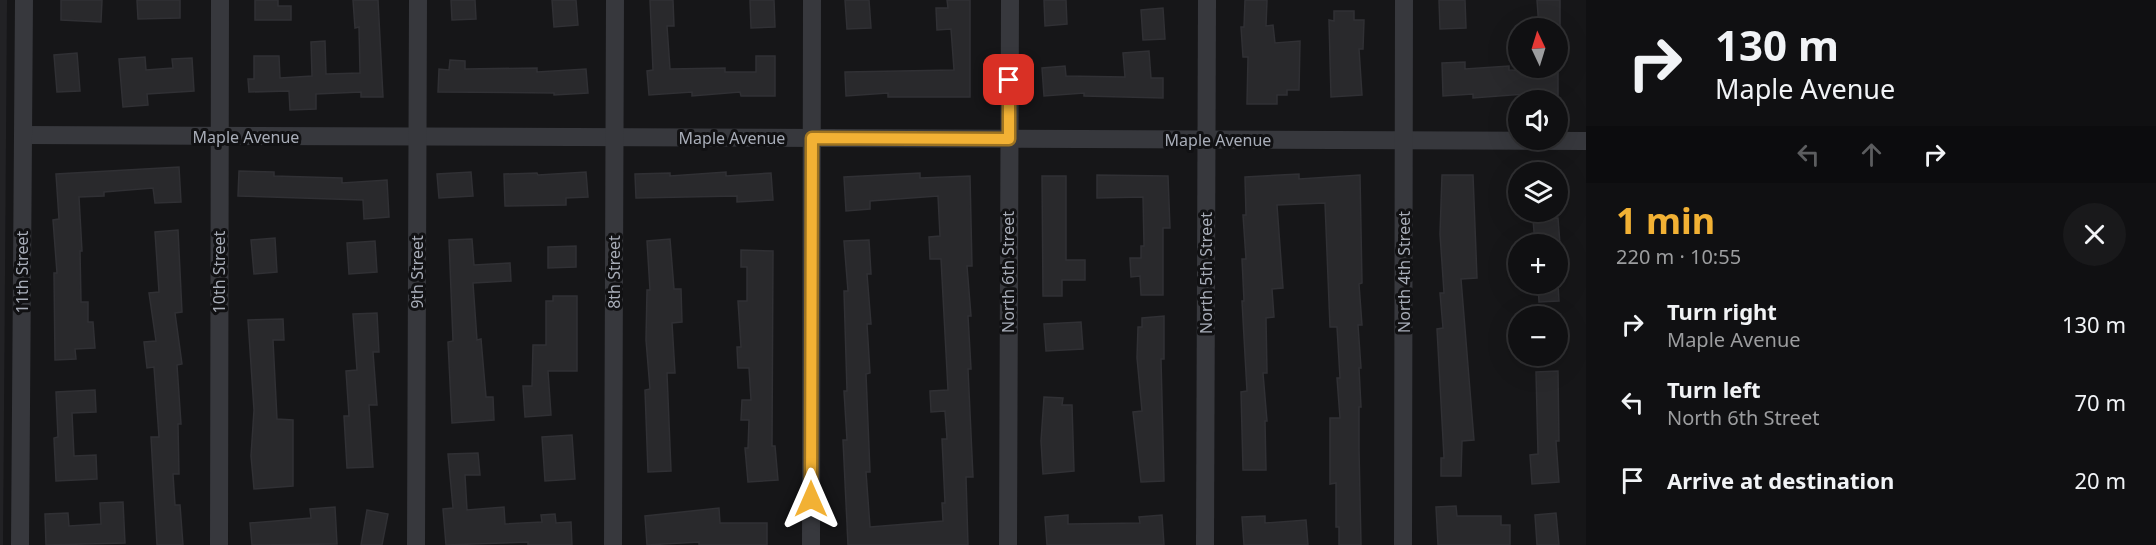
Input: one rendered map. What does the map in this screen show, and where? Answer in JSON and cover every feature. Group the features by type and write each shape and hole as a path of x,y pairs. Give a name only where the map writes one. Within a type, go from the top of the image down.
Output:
{"street":[{"name":"11th Street","path":"21,545 24,0"},
{"name":"10th Street","path":"219,545 220,0"},
{"name":"9th Street","path":"416,545 418,0"},
{"name":"8th Street","path":"613,545 615,0"},
{"path":"811,545 812,0"},
{"name":"North 6th Street","path":"1008,545 1010,0"},
{"name":"North 5th Street","path":"1205,545 1207,0"},
{"name":"North 4th Street","path":"1403,545 1404,0"},
{"name":"Maple Avenue","path":"23,135 1586,141"}],"shaded area":[{"path":"0,0 7,0 3,545 0,545"}],"building":[{"path":"61,0 102,0 101,22 61,20"},
{"path":"137,0 180,0 180,18 138,19"},
{"path":"255,0 278,0 278,6 291,6 291,20 255,20"},
{"path":"353,0 378,0 383,97 361,97 361,92 316,94 316,109 290,110 289,91 249,92 248,79 254,79 254,56 279,56 280,78 312,76 311,42 325,41 326,74 360,73 359,27 355,28"},
{"path":"451,0 475,0 476,19 452,20"},
{"path":"552,0 576,0 578,25 554,27"},
{"path":"650,0 673,0 674,26 667,26 670,69 725,68 725,72 756,72 756,56 775,56 775,96 741,96 740,92 692,96 692,92 649,95 647,71 653,70"},
{"path":"750,0 774,0 775,27 751,28"},
{"path":"845,0 869,0 871,28 847,29"},
{"path":"947,0 970,0 970,97 888,97 888,93 846,96 845,72 954,70 951,29 937,30 936,8 948,8"},
{"path":"1044,0 1066,0 1067,24 1045,26"},
{"path":"1245,0 1267,0 1266,26 1273,25 1275,43 1300,41 1299,90 1287,90 1287,95 1277,95 1277,104 1247,104 1248,57 1243,57 1241,27 1244,27"},
{"path":"1439,0 1465,0 1466,28 1440,29"},
{"path":"1537,0 1560,0 1560,18 1538,18"},
{"path":"1163,8 1165,39 1143,40 1141,10"},
{"path":"1334,11 1354,11 1354,20 1364,20 1363,49 1359,49 1362,95 1331,97 1329,20 1334,21"},
{"path":"1149,51 1151,78 1163,78 1163,98 1084,96 1084,93 1044,96 1042,68 1065,66 1066,76 1125,77 1123,53"},
{"path":"77,53 80,91 57,92 54,55"},
{"path":"145,57 146,70 173,68 172,59 192,58 194,91 147,94 148,105 123,107 119,59"},
{"path":"450,60 465,61 465,69 537,68 537,72 586,69 588,93 554,95 554,93 438,92 439,69 449,70"},
{"path":"1465,62 1465,69 1508,66 1508,78 1558,78 1558,90 1508,90 1508,95 1473,98 1473,94 1443,96 1442,63"},
{"path":"179,167 181,202 155,203 153,188 104,192 104,196 79,197 82,251 80,251 81,302 88,302 88,322 93,322 95,348 75,349 76,359 55,360 54,273 57,273 53,220 59,219 56,174"},
{"path":"239,171 274,172 274,176 342,178 342,183 387,180 389,217 364,219 363,200 238,196"},
{"path":"471,172 473,196 439,198 437,174"},
{"path":"586,172 588,197 566,198 566,205 505,206 504,174 537,173 538,175"},
{"path":"726,172 726,176 771,173 773,200 737,202 737,196 636,198 635,174 670,173 670,176"},
{"path":"920,173 920,178 970,176 972,266 967,266 971,316 968,316 971,369 968,369 973,477 966,477 968,545 848,545 843,440 847,440 844,391 847,391 844,291 848,291 844,241 869,240 871,274 867,274 871,324 867,324 870,373 866,374 870,472 866,472 870,527 943,521 942,503 945,503 942,439 947,439 945,411 931,412 930,391 948,390 941,259 930,259 929,237 940,236 938,196 870,201 870,209 846,211 844,177"},
{"path":"1299,174 1299,179 1360,175 1362,283 1359,284 1362,325 1358,325 1361,368 1359,368 1361,407 1359,407 1359,449 1361,545 1339,545 1339,527 1336,527 1336,483 1330,484 1330,418 1340,418 1337,378 1340,378 1337,327 1330,327 1325,203 1277,205 1283,288 1272,289 1274,317 1266,318 1267,373 1263,373 1267,421 1265,421 1266,470 1243,470 1241,392 1247,391 1242,301 1244,301 1242,259 1246,259 1243,215 1246,215 1245,177"},
{"path":"1097,175 1168,176 1170,228 1163,228 1163,295 1141,295 1140,276 1131,277 1130,258 1141,258 1141,246 1144,246 1143,197 1097,198"},
{"path":"1442,175 1473,175 1477,278 1461,279 1474,440 1462,441 1461,476 1441,476 1441,458 1444,458 1437,329 1443,328 1440,293 1444,293 1440,234"},
{"path":"1042,176 1066,176 1066,260 1085,260 1085,280 1062,280 1062,296 1043,296"},
{"path":"1533,222 1558,222 1559,234 1534,234"},
{"path":"178,230 182,312 175,313 182,364 177,365 181,424 178,424 179,474 173,474 175,505 180,505 183,545 157,545 151,437 159,437 154,367 147,368 144,342 156,341 149,293 159,292 155,232"},
{"path":"275,238 277,272 254,274 251,240"},
{"path":"472,239 474,265 510,263 511,281 473,283 477,340 481,339 486,397 493,397 494,420 452,423 448,342 453,341 449,240"},
{"path":"670,239 674,289 681,289 682,322 672,323 675,373 667,373 671,471 648,472 645,390 650,389 646,340 647,290 650,290 647,241"},
{"path":"375,241 377,272 349,274 347,243"},
{"path":"576,246 576,267 548,268 548,247"},
{"path":"741,250 773,251 772,446 775,446 778,480 748,482 745,448 748,448 749,420 741,420 742,400 751,400 749,368 738,368 737,347 741,347 738,301 747,301 747,267 741,267"},
{"path":"1539,294 1559,294 1559,301 1539,302"},
{"path":"553,296 577,296 577,371 548,371 551,415 525,417 523,386 532,386 533,345 546,345 546,301 553,301"},
{"path":"377,313 379,352 373,352 377,405 369,405 373,467 347,468 344,416 349,416 346,371 357,370 353,314"},
{"path":"1164,316 1164,359 1161,359 1164,481 1141,482 1133,412 1142,411 1137,358 1138,327 1142,327 1142,318"},
{"path":"283,319 284,340 273,340 277,419 293,420 293,486 254,489 251,456 254,410 248,320"},
{"path":"1081,322 1083,349 1046,351 1044,324"},
{"path":"1558,371 1559,441 1556,441 1559,482 1532,484 1530,455 1538,454 1536,372"},
{"path":"95,390 96,412 72,413 74,456 96,455 97,479 56,481 54,438 58,437 56,392"},
{"path":"1044,397 1063,398 1062,405 1072,405 1074,471 1043,474 1041,441"},
{"path":"572,435 575,479 545,481 542,437"},
{"path":"478,453 480,475 465,475 467,510 504,507 505,524 542,522 541,515 555,514 556,523 571,522 572,545 528,545 528,542 446,545 443,509 453,508 448,454"},
{"path":"123,502 125,543 46,545 45,514 68,513 69,526 101,524 100,503"},
{"path":"1456,506 1457,516 1501,516 1501,525 1510,525 1510,545 1438,545 1436,507"},
{"path":"335,507 337,544 252,545 250,523 311,518 310,509"},
{"path":"719,508 720,523 767,523 767,545 699,545 699,542 647,545 645,516"},
{"path":"367,510 388,514 382,545 361,545"},
{"path":"1556,513 1559,545 1537,545 1535,515"},
{"path":"1068,515 1068,524 1140,523 1139,517 1162,515 1164,545 1047,545 1045,517"},
{"path":"1265,516 1265,523 1306,520 1308,545 1244,545 1242,517"}],"route":[{"path":"811,499 812,138 1009,139 1009,80"}]}
